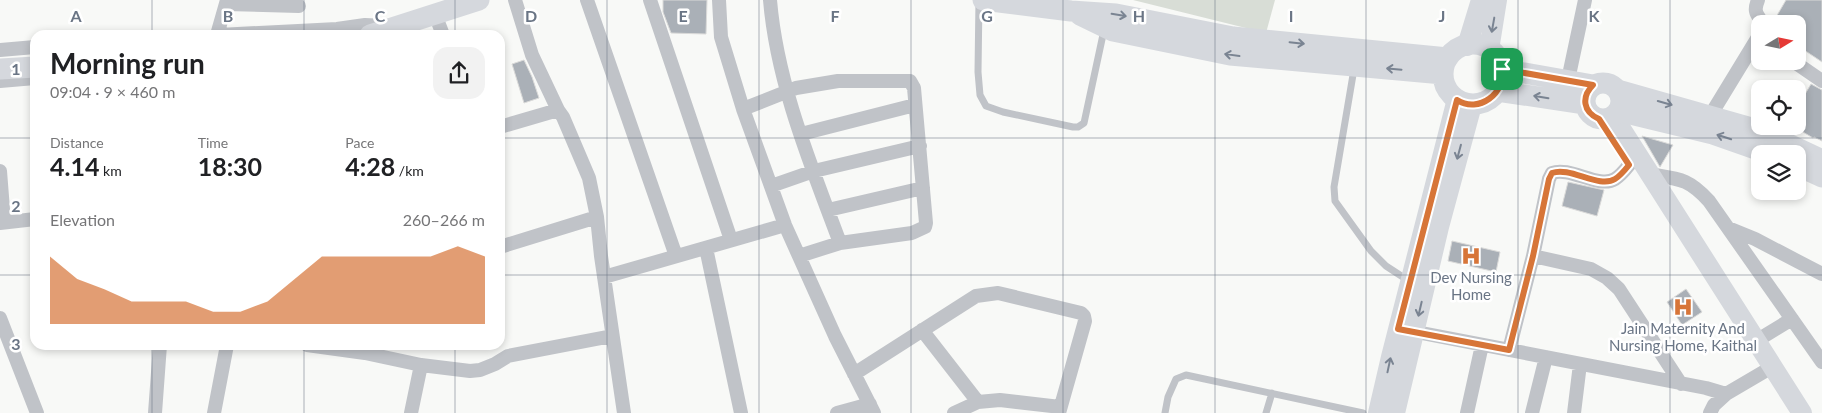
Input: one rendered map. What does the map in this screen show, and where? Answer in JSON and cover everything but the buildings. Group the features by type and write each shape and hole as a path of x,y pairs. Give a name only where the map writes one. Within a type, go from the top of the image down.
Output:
{"main road":[{"path":"402,30 457,3 479,0"},
{"path":"983,0 1071,11 1116,14 1232,36 1271,49 1446,66"},
{"path":"1467,46 1481,0"},
{"path":"1489,50 1497,0"},
{"path":"1071,11 1113,31 1230,55 1271,49"},
{"path":"1474,44 1484,46 1494,54 1502,69 1501,85 1493,96 1484,102 1464,102 1451,95 1444,85 1446,66 1452,53 1461,47 1467,46 1474,44"},
{"path":"0,69 30,67"},
{"path":"1502,69 1568,80 1602,107 1649,174 1756,341 1789,413"},
{"path":"1802,413 1768,370 1629,165 1602,107 1600,82 1614,85 1618,90 1759,130 1822,160"},
{"path":"1497,90 1602,107 1713,134 1751,147"},
{"path":"1395,413 1410,282 1464,102"},
{"path":"1378,413 1439,227 1464,102"},
{"path":"1806,170 1822,177"}],"street":[{"path":"514,0 532,55 558,110 563,116 589,178 597,217 624,413"},
{"path":"587,0 676,256"},
{"path":"650,0 732,240"},
{"path":"719,0 721,37 743,109 785,224 835,336 872,409 837,413"},
{"path":"770,0 772,28 787,92 840,243"},
{"path":"1756,15 1754,9 1758,0"},
{"path":"1568,80 1584,1"},
{"path":"219,30 226,2 298,3 306,30"},
{"path":"435,14 441,30"},
{"path":"322,30 366,25 402,30"},
{"path":"0,50 30,47"},
{"path":"1710,116 1751,48"},
{"path":"1806,70 1822,81"},
{"path":"0,81 30,78"},
{"path":"743,109 796,88 838,81 910,81 914,88 925,227 921,230 840,243 799,256"},
{"path":"801,134 916,105"},
{"path":"505,126 558,110"},
{"path":"771,186 814,171 920,146"},
{"path":"1509,350 1552,173 1563,171 1592,179 1610,181 1629,165"},
{"path":"0,170 2,222 30,219"},
{"path":"1649,174 1681,180 1696,187 1709,201 1822,362"},
{"path":"828,210 923,188"},
{"path":"505,245 597,217"},
{"path":"604,277 785,224"},
{"path":"1728,228 1755,239 1822,274"},
{"path":"706,248 741,413"},
{"path":"1533,256 1591,268 1607,278 1619,289 1681,384"},
{"path":"854,374 976,296 998,294 1083,314 1084,321 1059,410 1000,400 978,402 954,413"},
{"path":"0,318 37,413"},
{"path":"1756,341 1792,319"},
{"path":"922,330 978,402"},
{"path":"1406,330 1726,394"},
{"path":"343,350 470,372 495,364 508,356 612,336"},
{"path":"1808,341 1822,345"},
{"path":"1467,413 1482,345"},
{"path":"155,413 160,350"},
{"path":"214,413 226,350"},
{"path":"1532,413 1546,357"},
{"path":"1574,413 1580,364"},
{"path":"411,413 421,365"},
{"path":"1710,413 1714,405 1726,394 1768,370"}],"lane":[{"path":"979,0 978,72 980,95 986,106 1003,112 1073,128 1084,123 1104,27"},
{"path":"1356,58 1334,187 1336,201 1371,251 1386,266 1410,282"},
{"path":"1165,413 1168,397 1176,380 1186,375 1363,413"},
{"path":"1266,413 1272,393"}],"shaded area":[{"path":"1133,0 1275,0 1266,33"}],"place":[{"name":"Dev Nursing Home","path":"1471,256"},
{"name":"Jain Maternity And Nursing Home, Kaithal","path":"1683,307"}],"route":[{"path":"1502,69 1593,85 1585,97 1588,111 1599,119 1629,165 1610,181 1592,179 1563,171 1552,173 1509,350 1398,329 1457,100 1472,104 1484,102 1493,96 1501,85 1502,69"}]}
